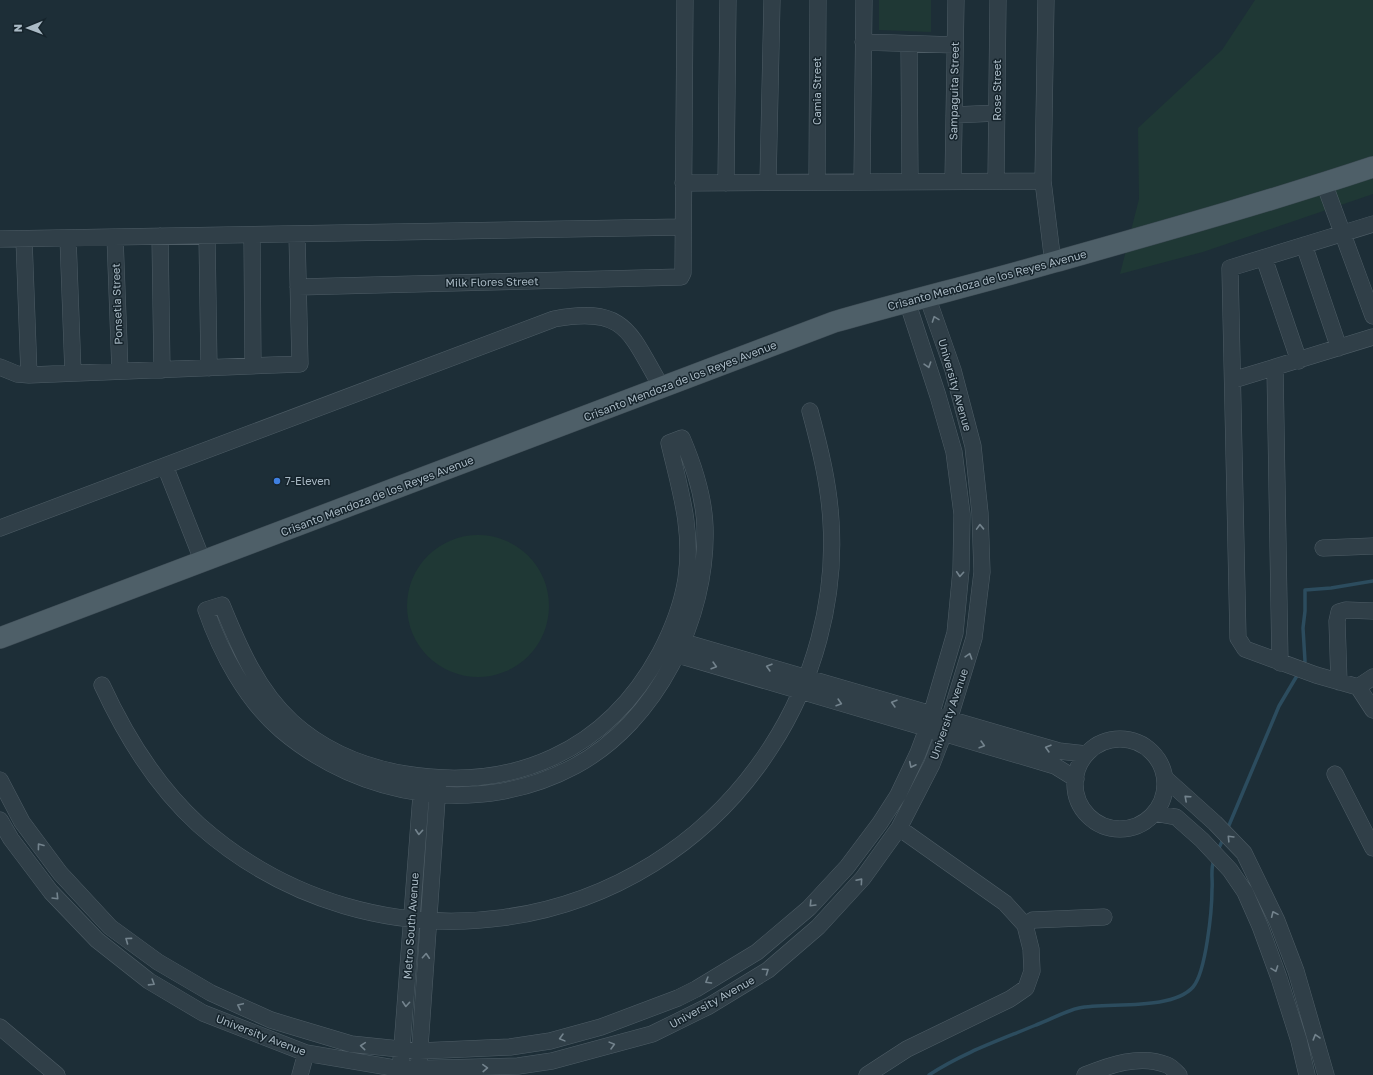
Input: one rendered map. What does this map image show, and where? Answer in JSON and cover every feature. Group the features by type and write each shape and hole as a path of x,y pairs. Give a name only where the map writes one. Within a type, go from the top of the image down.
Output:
{"main road":[{"name":"Crisanto Mendoza de los Reyes Avenue","path":"0,638 834,322 1052,263 1324,183 1373,167"}],"street":[{"path":"0,239 252,236 683,227 684,0"},
{"path":"726,183 728,0"},
{"path":"768,182 772,0"},
{"name":"Camia Street","path":"817,182 818,0"},
{"path":"862,182 864,0"},
{"name":"Sampaguita Street","path":"952,181 956,0"},
{"name":"Rose Street","path":"996,181 998,0"},
{"path":"1046,0 1043,181 1052,263"},
{"path":"864,42 955,45"},
{"path":"909,44 910,181"},
{"path":"954,115 997,113"},
{"path":"683,183 1043,181"},
{"path":"1324,183 1373,316"},
{"path":"1373,224 1230,268 1238,638 1245,649 1316,675 1358,687 1373,710"},
{"name":"Milk Flores Street","path":"298,287 678,278 683,272 683,227"},
{"path":"0,367 17,374 29,375 300,364 297,235"},
{"path":"160,236 162,370"},
{"path":"207,236 209,368"},
{"path":"252,236 253,366"},
{"name":"Ponsetia Street","path":"115,237 120,371"},
{"path":"68,238 74,373"},
{"path":"24,239 29,375"},
{"path":"1304,245 1339,348"},
{"path":"1264,258 1299,361"},
{"name":"University Avenue","path":"1,826 51,892 97,940 148,981 203,1013 306,1053 400,1072 519,1071 652,1034 709,1006 768,970 818,927 863,878 899,828 932,764 947,727 974,638 982,572 980,513 973,446 953,370 927,296"},
{"name":"University Avenue","path":"0,780 22,822 60,873 110,927 158,962 210,992 271,1020 351,1044 420,1051 510,1047 550,1041 601,1027 678,998 757,952 809,908 847,867 880,823 898,795 918,753 929,722 955,633 961,570 962,514 954,452 938,396 907,301"},
{"path":"0,528 554,319 568,316 606,317 624,327 633,338 662,388"},
{"path":"1233,380 1299,361 1373,337"},
{"path":"1275,368 1284,664"},
{"path":"102,685 120,724 142,760 169,794 199,824 229,849 262,871 298,889 327,900 373,914 429,922 472,922 515,917 550,909 598,893 636,874 672,852 704,826 734,797 760,764 783,729 804,685 820,632 827,601 831,561 831,522 824,466 810,412"},
{"path":"672,646 618,712 599,730 568,749 547,760 519,771 465,778 423,777 380,770 351,759 319,743 293,722 273,702 240,648 222,605 206,610 213,630 242,684 280,730 311,752 342,770 405,791 437,796 465,796 495,793 525,787 576,766 610,742 648,702 672,646 677,612 686,580 688,535 685,506 669,443 682,438 696,474 705,526 704,554 701,580 694,613 672,646"},
{"path":"165,466 203,562"},
{"path":"1323,548 1373,546"},
{"path":"1339,682 1337,621 1339,612 1346,610 1373,611"},
{"path":"672,646 947,727 1059,751 1086,754"},
{"path":"1358,687 1373,677"},
{"path":"947,727 1055,766 1076,779"},
{"path":"1165,778 1162,800 1154,814 1142,824 1126,829 1115,829 1100,824 1087,814 1081,805 1076,790 1078,768 1086,754 1099,744 1109,740 1125,739 1136,741 1146,746 1157,758 1165,778 1215,823 1244,853 1277,921 1296,971 1326,1075"},
{"path":"1335,774 1373,848"},
{"name":"Metro South Avenue","path":"400,1072 423,777"},
{"name":"Metro South Avenue","path":"418,1072 438,778"},
{"path":"1154,814 1176,817 1202,840 1230,870 1245,892 1263,934 1292,1020 1307,1075"},
{"path":"867,1075 907,1049 991,1009 1026,988 1032,972 1031,949 1025,925 1005,903 899,828"},
{"path":"1025,925 1033,920 1104,917"},
{"path":"0,1027 57,1075"},
{"path":"300,1075 306,1053"},
{"path":"1085,1075 1113,1064 1144,1060 1168,1065 1180,1075"}],"green space":[{"path":"879,0 931,0 931,32 879,30"},
{"path":"1255,0 1373,0 1373,194 1203,252 1120,274 1139,199 1138,128 1222,50"},
{"path":"478,535 499,538 523,551 533,561 546,585 549,606 546,627 533,651 523,661 499,674 478,677 457,674 433,661 423,651 410,627 407,606 410,585 423,561 433,551 457,538"}],"waterway":[{"path":"1303,665 1305,661 1303,628 1305,590 1331,588 1373,581"},
{"path":"1227,830 1279,706 1298,674"},
{"path":"1218,850 1224,837"},
{"path":"929,1075 968,1053 1074,1009 1091,1006 1155,1003 1170,1000 1183,995 1193,987 1198,979 1205,955 1211,911 1212,871 1214,860"}],"place":[{"name":"7-Eleven","path":"277,481"}]}
